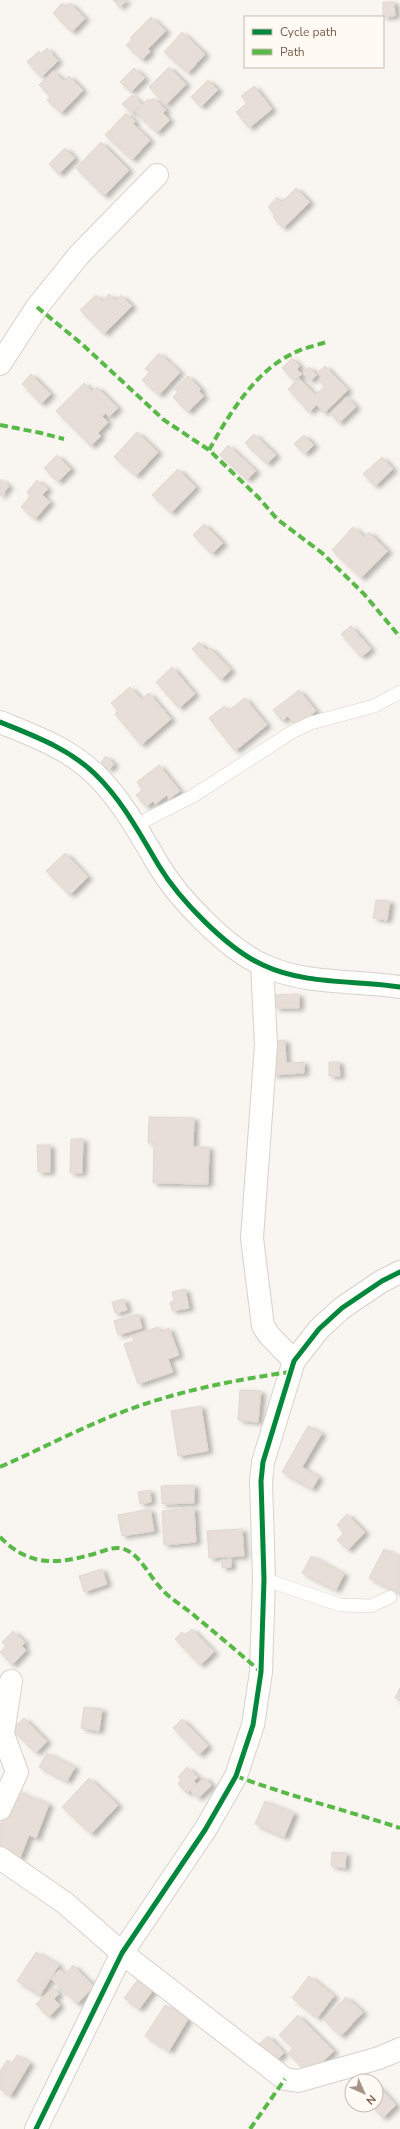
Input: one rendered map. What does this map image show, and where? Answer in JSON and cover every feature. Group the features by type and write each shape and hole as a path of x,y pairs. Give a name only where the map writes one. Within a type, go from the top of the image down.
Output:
{"street":[{"path":"0,364 38,307 79,256 157,175"},
{"path":"0,722 59,747 79,761 110,791 136,825 160,867 203,919 234,946 262,965 279,972 322,980 372,983 400,987"},
{"path":"262,965 266,1045 252,1238 263,1326 269,1335 294,1361"},
{"path":"36,2129 122,1953 205,1830 236,1776 253,1725 261,1672 264,1578 261,1481 263,1462 294,1361 319,1330 342,1308 382,1281 400,1272"},
{"path":"0,1809 17,1772 3,1734 11,1681"},
{"path":"0,1858 65,1903 122,1953 285,2079 298,2080 379,2058 400,2049"}],"lane":[{"path":"136,825 193,796 292,732 311,723 374,706 400,692"},
{"path":"264,1578 340,1605 371,1606 390,1596"}],"building":[{"path":"113,0 127,0 120,7"},
{"path":"383,2 394,2 395,16 383,16"},
{"path":"62,3 66,6 70,3 85,18 72,32 53,13"},
{"path":"151,17 166,31 148,49 150,52 142,60 126,45 132,40 130,38"},
{"path":"182,32 205,54 188,73 164,52"},
{"path":"47,48 58,61 41,77 27,62 39,51 41,54"},
{"path":"169,67 186,84 166,105 149,87"},
{"path":"134,68 145,78 131,92 120,82"},
{"path":"53,71 64,81 69,76 83,90 61,113 47,100 50,96 39,85"},
{"path":"208,80 218,90 201,107 191,97"},
{"path":"254,86 272,109 249,128 236,112 247,103 241,96"},
{"path":"132,95 142,104 132,113 122,104"},
{"path":"153,98 166,110 163,113 170,120 157,133 135,112 148,99 150,101"},
{"path":"126,113 135,121 133,124 150,140 132,160 105,135"},
{"path":"101,142 129,170 104,196 76,168"},
{"path":"65,148 75,158 59,174 49,164"},
{"path":"296,188 310,202 283,228 273,217 275,215 268,207 277,197 282,202"},
{"path":"109,294 116,300 121,295 132,306 104,334 80,310 96,295 102,301"},
{"path":"159,353 180,372 159,395 142,380 150,372 145,369"},
{"path":"292,358 300,366 297,369 302,374 294,381 282,368"},
{"path":"325,366 348,390 324,413 317,405 309,412 288,389 299,378 315,395 325,386 318,380 321,377 317,373"},
{"path":"309,367 317,375 310,381 303,373"},
{"path":"31,374 51,394 41,404 22,384"},
{"path":"188,376 201,389 199,391 204,396 188,412 173,397 178,392 175,389"},
{"path":"84,383 92,391 97,387 118,408 109,417 106,413 102,416 108,422 98,433 101,436 91,446 56,411"},
{"path":"347,397 356,407 339,423 330,413"},
{"path":"137,432 158,452 136,476 114,457"},
{"path":"254,434 276,455 267,464 245,443"},
{"path":"304,435 314,445 305,454 294,444"},
{"path":"228,445 256,471 247,480 220,455"},
{"path":"57,455 71,469 58,482 44,468"},
{"path":"382,457 393,469 375,486 363,474"},
{"path":"178,469 196,487 171,513 152,495"},
{"path":"0,479 9,486 0,497"},
{"path":"37,480 48,489 42,495 50,502 35,519 21,507 30,496 27,492"},
{"path":"204,524 223,543 212,554 193,535"},
{"path":"353,527 364,537 369,532 388,551 361,578 332,550"},
{"path":"351,626 371,649 361,657 341,634"},
{"path":"199,642 207,650 210,648 231,670 221,680 192,649"},
{"path":"172,667 195,694 179,708 156,682"},
{"path":"130,687 141,699 149,693 171,719 141,745 115,714 118,711 111,703"},
{"path":"299,690 316,711 296,727 288,716 282,721 273,710"},
{"path":"245,698 267,725 235,751 209,718 224,706 228,711"},
{"path":"106,756 114,764 109,770 101,762"},
{"path":"159,765 180,791 169,799 167,795 155,804 153,801 146,807 136,795 142,790 137,782"},
{"path":"65,853 88,877 70,895 46,871"},
{"path":"376,900 390,901 387,920 373,918"},
{"path":"299,994 299,1008 275,1008 274,995"},
{"path":"285,1040 286,1063 304,1062 304,1073 273,1075 272,1041"},
{"path":"329,1062 339,1062 340,1076 329,1076"},
{"path":"149,1117 194,1118 193,1147 209,1147 208,1184 153,1183 154,1143 148,1143"},
{"path":"71,1139 83,1139 82,1173 70,1173"},
{"path":"37,1145 50,1145 50,1172 38,1172"},
{"path":"185,1289 189,1308 172,1311 170,1302 174,1301 172,1292"},
{"path":"124,1299 127,1310 115,1313 112,1302"},
{"path":"138,1314 142,1328 118,1335 114,1321"},
{"path":"158,1327 160,1332 169,1328 179,1355 168,1359 173,1372 138,1384 124,1344 134,1341 132,1336"},
{"path":"240,1390 261,1391 258,1422 238,1420"},
{"path":"201,1406 208,1451 178,1456 171,1411"},
{"path":"308,1426 322,1433 302,1467 319,1477 312,1489 282,1472"},
{"path":"194,1485 194,1503 162,1504 161,1486"},
{"path":"150,1490 151,1502 140,1504 138,1492"},
{"path":"194,1508 196,1542 164,1545 162,1511"},
{"path":"150,1509 154,1531 122,1536 118,1515"},
{"path":"347,1514 365,1532 348,1550 337,1540 344,1533 337,1525"},
{"path":"242,1529 244,1556 209,1558 207,1531"},
{"path":"384,1549 400,1557 400,1593 369,1578"},
{"path":"311,1556 344,1574 336,1590 302,1573"},
{"path":"231,1559 231,1567 222,1568 221,1560"},
{"path":"102,1569 107,1584 84,1592 79,1576"},
{"path":"192,1629 214,1652 200,1665 175,1639 182,1632 185,1635"},
{"path":"13,1631 25,1642 22,1646 26,1650 12,1665 0,1652 6,1646 2,1642"},
{"path":"400,1688 400,1701 395,1698"},
{"path":"84,1707 102,1709 99,1731 81,1728"},
{"path":"24,1718 47,1741 36,1753 12,1729"},
{"path":"182,1719 208,1746 199,1755 173,1728"},
{"path":"47,1753 75,1767 67,1781 39,1767"},
{"path":"187,1767 198,1777 194,1781 196,1784 187,1793 178,1784 181,1780 178,1777"},
{"path":"204,1777 212,1785 198,1798 190,1791"},
{"path":"89,1778 118,1805 91,1834 62,1807"},
{"path":"14,1790 49,1804 36,1838 29,1835 20,1858 0,1850 0,1825"},
{"path":"265,1801 294,1813 284,1837 255,1824"},
{"path":"332,1852 346,1853 345,1868 331,1866"},
{"path":"36,1952 59,1965 40,1995 17,1981"},
{"path":"73,1965 94,1986 77,2004 51,1979 60,1969 65,1974"},
{"path":"309,1976 334,1996 317,2018 292,1998"},
{"path":"139,1978 154,1989 139,2009 124,1998"},
{"path":"53,1987 59,1994 54,1999 60,2005 49,2017 36,2004"},
{"path":"346,1997 363,2012 341,2036 324,2020"},
{"path":"165,2005 188,2019 169,2051 145,2036"},
{"path":"298,2015 334,2051 309,2074 288,2053 293,2048 279,2035"},
{"path":"268,2036 284,2053 276,2060 259,2044"},
{"path":"17,2055 30,2063 10,2096 0,2089 0,2071 7,2060 12,2063"},
{"path":"384,2092 396,2105 383,2118 378,2113 384,2113"}],"marked path":[{"path":"37,307 83,345 164,420 209,450 259,498 277,519 322,553 364,594 400,637"},
{"path":"209,450 234,409 254,383 266,371 296,352 326,342"},
{"path":"0,425 64,439"},
{"path":"0,1467 93,1424 145,1404 206,1387 290,1372"},
{"path":"0,1537 22,1554 34,1559 46,1561 70,1560 114,1548 121,1548 130,1552 139,1560 167,1595 191,1613 261,1672"},
{"path":"236,1776 276,1790 400,1828"},
{"path":"250,2129 285,2079"}],"cycle path":[{"path":"0,722 62,750 74,757 95,774 122,806 159,866 191,908 220,935 249,958 263,965 296,976 330,981 400,987"},
{"path":"36,2129 122,1953 205,1830 236,1776 253,1725 261,1672 264,1579 261,1481 263,1462 294,1361 319,1329 342,1308 382,1281 400,1272"}]}
